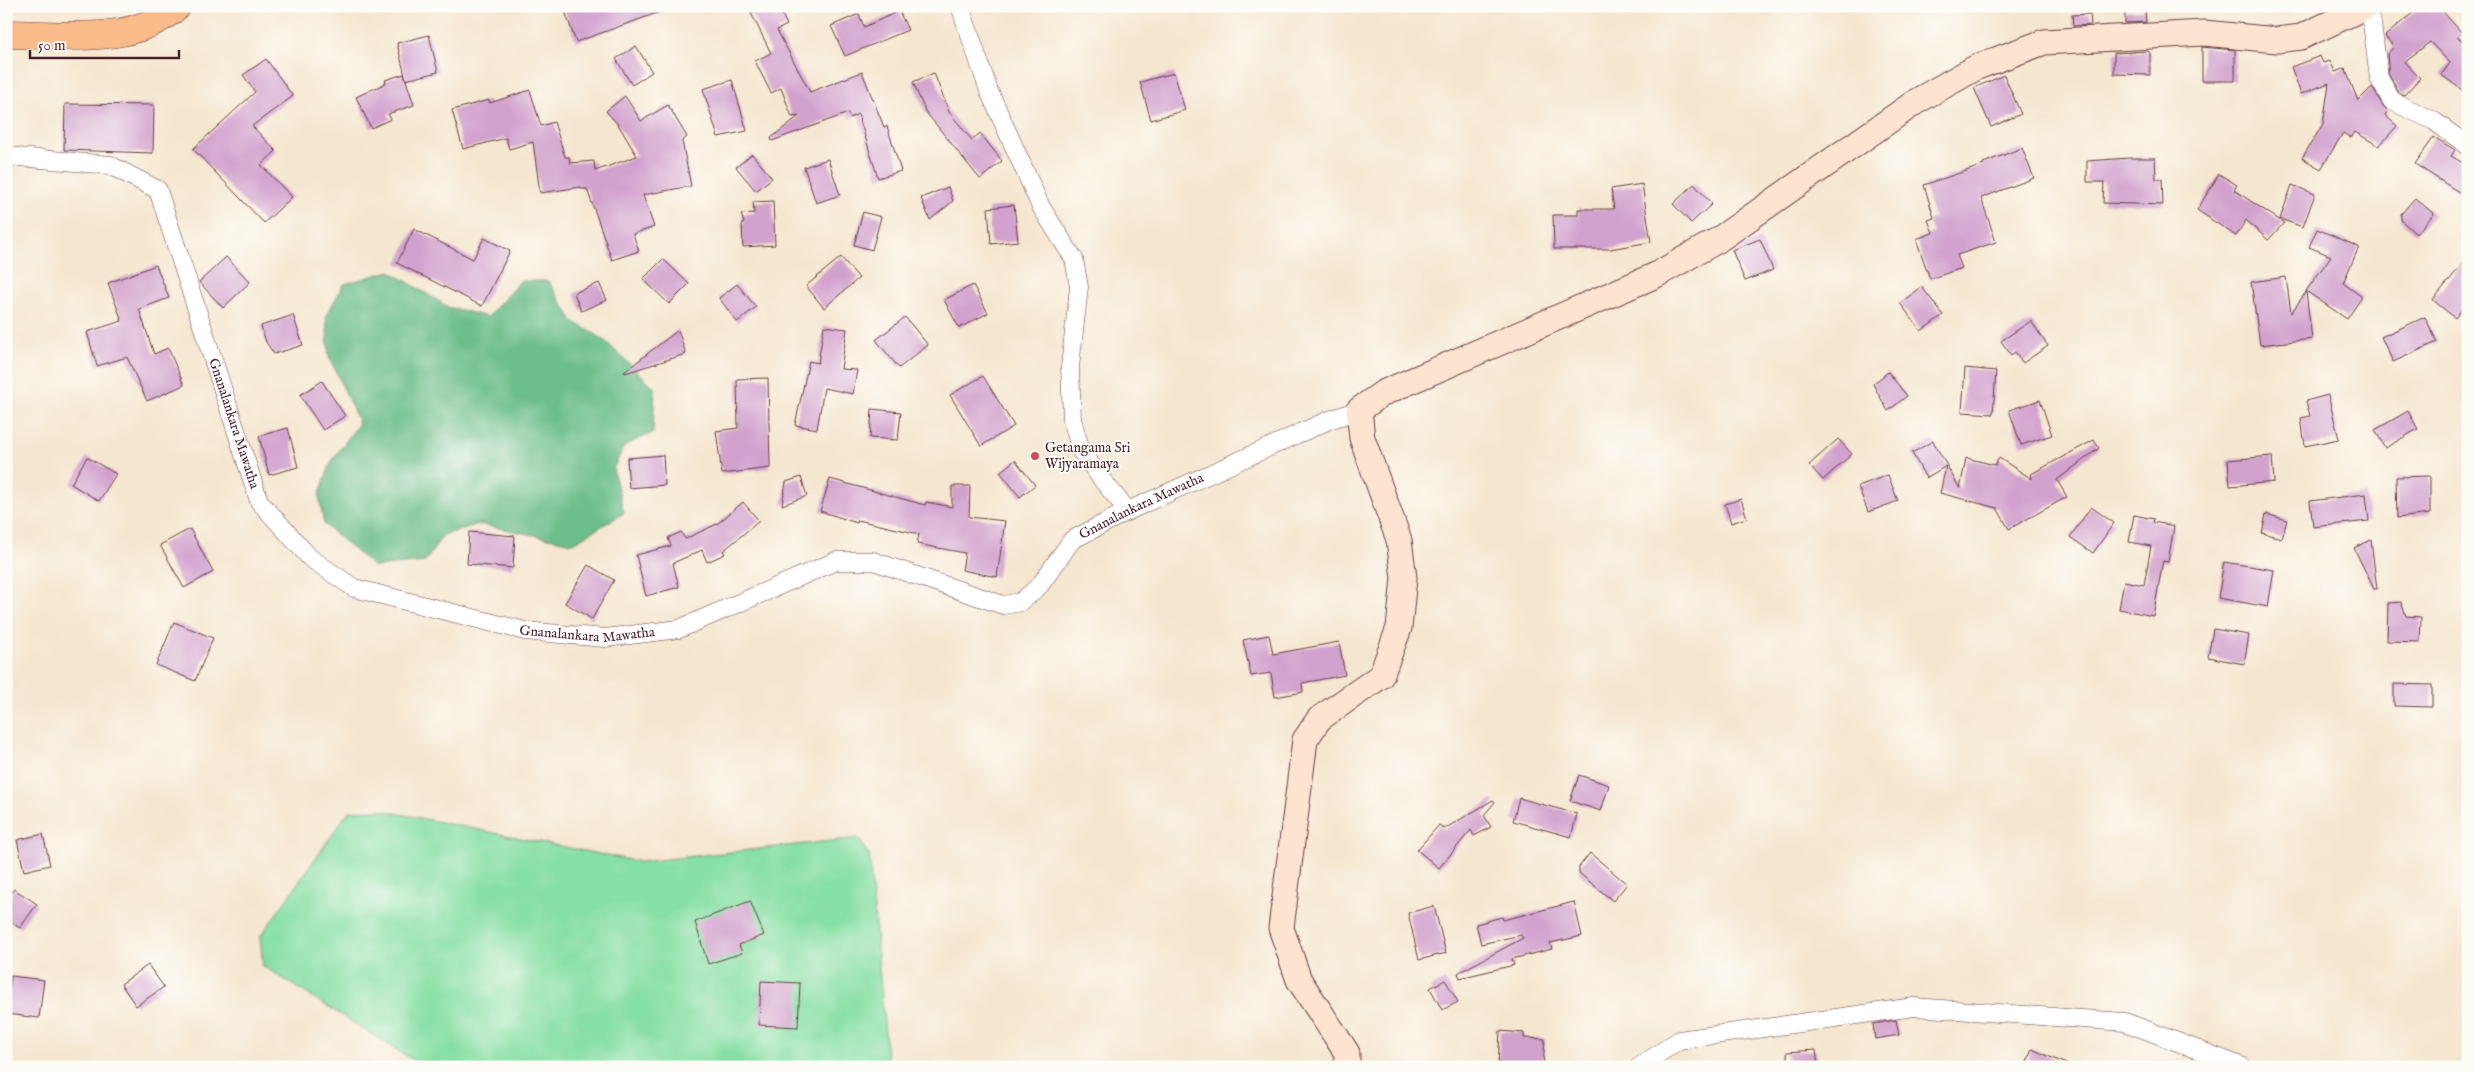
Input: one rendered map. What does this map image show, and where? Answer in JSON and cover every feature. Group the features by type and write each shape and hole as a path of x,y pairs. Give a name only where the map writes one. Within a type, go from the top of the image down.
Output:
{"main road":[{"path":"6,34 110,35 144,27 169,13 177,6"}],"street":[{"path":"960,6 989,91 1041,206 1074,259 1079,287 1070,367 1072,419 1081,451 1103,482 1128,511"},
{"path":"1347,1067 1347,1053 1299,980 1281,928 1305,740 1318,720 1381,676 1399,628 1404,578 1399,540 1362,438 1359,410 1383,393 1656,275 1718,240 1917,101 1977,67 2044,42 2204,34 2277,40 2301,37 2366,7 2372,24 2379,78 2392,101 2434,121 2468,146"},
{"name":"Gnanalankara Mawatha","path":"6,156 110,165 158,190 259,501 310,558 354,588 525,631 605,638 680,629 836,561 873,561 1003,605 1021,602 1040,585 1072,540 1128,511 1329,420 1359,410"},
{"path":"1639,1067 1679,1040 1914,1007 2125,1022 2243,1067"}],"green space":[{"path":"390,271 448,307 488,317 520,281 548,281 573,321 603,339 655,388 653,433 625,445 613,469 624,513 573,543 479,524 443,535 425,562 374,567 324,524 319,496 331,462 359,423 329,356 326,316 344,284"},
{"path":"380,810 640,862 858,838 869,855 888,1067 424,1067 263,966 260,937 349,811"}],"building":[{"path":"563,6 670,6 671,8 576,42"},
{"path":"764,6 778,6 787,25 777,30 810,92 862,72 884,127 887,126 901,171 878,178 858,114 850,118 848,113 772,141 771,138 799,116 792,117 781,88 771,93 755,61 771,53 751,13"},
{"path":"2421,6 2438,6 2462,33 2457,37 2468,44 2468,94 2441,75 2450,63 2430,42 2404,62 2420,78 2404,95 2400,93 2389,75 2387,54 2394,47 2385,36"},
{"path":"2145,10 2146,22 2125,23 2125,11"},
{"path":"899,11 908,30 845,56 831,26 859,14 864,27"},
{"path":"2090,14 2091,25 2073,26 2072,15"},
{"path":"429,35 438,72 406,80 397,43"},
{"path":"636,46 652,72 632,85 616,59"},
{"path":"2202,47 2235,50 2235,81 2202,81"},
{"path":"2148,51 2150,53 2150,75 2114,74 2114,53"},
{"path":"2320,56 2323,63 2330,61 2335,72 2345,68 2358,101 2372,87 2388,111 2385,115 2397,126 2379,146 2355,132 2351,138 2343,133 2321,169 2302,158 2323,124 2329,83 2301,94 2291,67"},
{"path":"266,59 293,96 252,126 276,151 261,165 292,197 264,223 193,149 255,92 243,75"},
{"path":"934,73 949,112 972,140 980,133 1002,161 980,179 925,111 913,82"},
{"path":"1174,73 1185,110 1151,120 1140,82"},
{"path":"404,74 414,105 388,114 391,119 371,128 356,97 386,83 385,80"},
{"path":"2004,75 2021,114 1991,127 1974,88"},
{"path":"732,80 747,131 718,137 703,89"},
{"path":"530,90 541,126 554,122 565,157 569,157 570,163 594,161 595,171 637,156 619,126 606,111 625,96 641,121 668,105 687,137 682,141 691,186 643,195 654,227 633,234 639,251 612,260 587,189 581,189 581,187 540,193 533,142 509,149 506,138 463,149 452,110 489,100 490,103"},
{"path":"65,104 154,105 153,153 64,150"},
{"path":"2434,137 2455,150 2451,156 2468,166 2468,198 2415,164"},
{"path":"2022,148 2034,178 1981,198 1996,242 1957,255 1962,268 1930,279 1916,239 1933,233 1928,220 1934,218 1924,185 1984,165 1983,163"},
{"path":"752,154 772,178 756,191 736,167"},
{"path":"2155,158 2156,179 2162,179 2163,205 2103,203 2104,182 2087,182 2087,161"},
{"path":"828,159 840,195 816,203 804,167"},
{"path":"2219,174 2237,185 2234,190 2284,223 2268,240 2246,220 2236,236 2197,210"},
{"path":"1642,184 1651,242 1610,249 1554,249 1553,215 1578,215 1578,209 1614,209 1611,189"},
{"path":"1694,184 1712,204 1691,223 1673,204"},
{"path":"2292,185 2315,194 2303,227 2280,219"},
{"path":"948,187 953,201 930,220 921,198"},
{"path":"2415,198 2434,214 2416,234 2401,220 2401,214"},
{"path":"773,201 775,245 743,247 742,224 744,223 741,214 754,213 753,202"},
{"path":"1014,205 1018,241 991,244 988,208"},
{"path":"863,212 881,217 872,250 854,245"},
{"path":"414,229 473,259 484,238 510,251 482,306 397,263"},
{"path":"2317,229 2359,247 2343,283 2362,297 2347,319 2306,291 2331,256 2309,247"},
{"path":"1760,239 1773,270 1745,281 1732,250"},
{"path":"226,257 250,282 223,308 199,282"},
{"path":"841,257 859,278 824,308 806,286"},
{"path":"2468,257 2468,302 2455,318 2433,300"},
{"path":"663,259 689,284 669,304 643,279"},
{"path":"156,265 169,298 139,309 154,354 168,348 184,385 147,401 127,357 97,366 87,332 122,321 108,283"},
{"path":"2286,277 2291,313 2306,292 2312,339 2260,345 2251,282"},
{"path":"599,283 607,300 581,311 574,293"},
{"path":"737,284 756,307 737,322 719,298"},
{"path":"973,285 988,313 959,328 944,300"},
{"path":"1922,287 1943,315 1921,331 1900,303"},
{"path":"293,315 303,345 274,354 266,342 261,326"},
{"path":"905,317 928,345 899,368 876,340"},
{"path":"2425,317 2437,342 2393,362 2381,337"},
{"path":"2031,321 2048,346 2023,363 2015,352 2011,355 2001,341"},
{"path":"824,326 847,329 841,369 857,370 853,394 824,388 817,429 795,425 809,361 818,363"},
{"path":"678,330 686,354 624,372"},
{"path":"1965,368 1996,371 1993,414 1962,412"},
{"path":"1888,372 1907,396 1888,411 1873,384"},
{"path":"983,376 1014,426 981,446 950,395"},
{"path":"768,378 770,468 722,474 716,431 738,428 737,379"},
{"path":"322,381 345,416 323,430 300,395"},
{"path":"2328,395 2339,439 2305,446 2301,418 2310,416 2306,401"},
{"path":"2040,400 2052,435 2021,445 2009,410"},
{"path":"872,409 901,412 898,440 870,438"},
{"path":"2408,411 2418,429 2385,448 2375,430"},
{"path":"288,428 298,467 269,475 259,436"},
{"path":"1838,439 1852,454 1823,480 1809,465"},
{"path":"2094,440 2099,448 2057,480 2067,497 2009,529 1997,508 1940,493 1946,466 1926,478 1912,453 1933,441 1960,489 1966,458 1995,465 1999,458 2032,479 2031,474"},
{"path":"663,455 665,485 629,488 627,458"},
{"path":"2272,456 2274,482 2230,486 2228,460"},
{"path":"87,457 116,474 99,501 71,484"},
{"path":"1015,460 1035,485 1020,497 1000,472"},
{"path":"1888,475 1898,501 1868,512 1858,486"},
{"path":"2430,476 2430,514 2397,518 2396,477"},
{"path":"801,477 807,496 782,505 786,482"},
{"path":"830,479 925,505 926,502 952,507 952,486 970,486 969,517 1005,521 997,577 962,570 965,553 917,544 919,534 858,520 857,523 820,511"},
{"path":"2366,494 2369,521 2313,527 2310,501"},
{"path":"1741,499 1747,518 1731,523 1725,504"},
{"path":"743,502 759,521 723,551 725,554 707,562 702,550 673,563 679,587 646,596 636,555 671,546 668,538 681,532 685,539 717,524"},
{"path":"2091,507 2114,523 2093,553 2070,537"},
{"path":"2266,514 2287,520 2282,538 2262,533"},
{"path":"2134,515 2154,519 2153,522 2174,526 2168,562 2163,561 2153,616 2119,609 2124,581 2144,585 2151,546 2129,542"},
{"path":"190,529 213,572 184,588 160,545"},
{"path":"469,532 515,536 513,568 467,564"},
{"path":"2371,540 2377,589 2374,589 2354,548"},
{"path":"2224,562 2274,570 2268,607 2218,598"},
{"path":"588,565 614,580 592,619 565,603"},
{"path":"2401,602 2406,616 2421,617 2420,642 2387,641 2388,603"},
{"path":"174,622 213,638 195,681 156,665"},
{"path":"2213,629 2249,635 2244,664 2208,657"},
{"path":"1269,635 1273,654 1339,642 1345,675 1302,683 1303,692 1275,697 1271,673 1251,676 1243,640"},
{"path":"2394,684 2432,685 2432,707 2394,706"},
{"path":"1579,775 1609,785 1601,811 1570,801"},
{"path":"1519,798 1577,814 1571,837 1513,821"},
{"path":"1493,800 1495,802 1484,815 1491,827 1474,836 1471,830 1439,868 1417,850 1439,825 1444,829"},
{"path":"43,834 50,865 24,871 17,840"},
{"path":"1590,853 1627,884 1613,901 1579,873 1579,867"},
{"path":"14,889 37,904 20,928 6,919 6,901"},
{"path":"750,901 764,935 739,945 742,953 708,964 695,922"},
{"path":"1574,902 1582,936 1550,943 1552,949 1512,959 1514,965 1460,978 1458,973 1523,938 1521,935 1481,944 1476,924 1502,917 1503,920"},
{"path":"1434,906 1446,953 1419,960 1408,913"},
{"path":"148,965 164,987 136,1006 121,984"},
{"path":"11,976 44,980 39,1018 6,1014"},
{"path":"1445,980 1458,1002 1442,1010 1430,988"},
{"path":"761,981 800,983 798,1027 759,1025"},
{"path":"1896,1020 1899,1035 1875,1039 1873,1024"},
{"path":"1500,1031 1524,1033 1524,1038 1545,1039 1543,1067 1498,1065"},
{"path":"2032,1049 2073,1067 2025,1067"},
{"path":"1816,1050 1818,1067 1788,1067 1787,1052"}],"place":[{"name":"Getangama Sri Wijyaramaya","path":"1035,456"}]}
